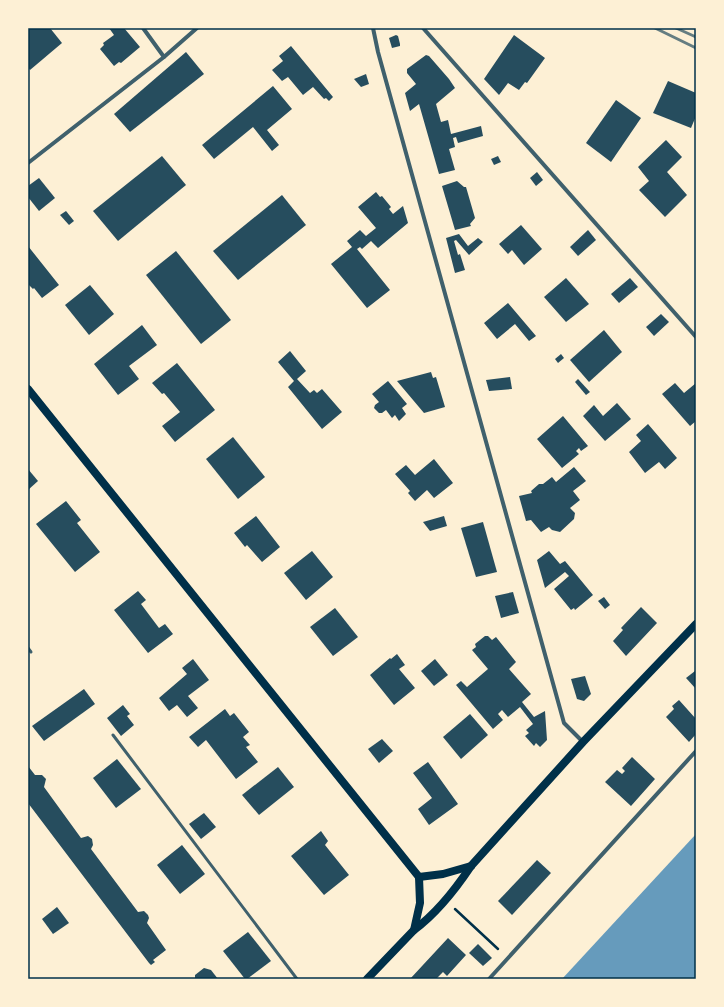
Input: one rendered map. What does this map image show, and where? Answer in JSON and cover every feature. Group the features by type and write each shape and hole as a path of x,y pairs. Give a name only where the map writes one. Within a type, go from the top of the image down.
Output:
{"main road":[{"path":"28,389 419,877 420,903 414,930"},
{"path":"367,979 414,930 428,919 461,881 471,866 583,742 696,624"},
{"path":"419,877 442,874 471,866"}],"street":[{"path":"143,28 164,57"},
{"path":"28,163 164,57 198,28"},
{"path":"373,28 380,60 564,723 583,742"},
{"path":"423,28 696,337"},
{"path":"489,979 696,751"}],"lane":[{"path":"28,648 31,652"},
{"path":"113,735 297,979"}],"path":[{"path":"456,910 508,958"}],"water":[{"path":"696,834 696,979 562,979"}],"building":[{"path":"28,28 50,28 62,43 30,70 28,67"},
{"path":"109,28 124,28 140,47 121,63 119,62 114,66 100,49 104,45 103,43 114,35"},
{"path":"396,35 398,36 400,46 392,48 389,38"},
{"path":"514,35 545,58 527,83 525,82 519,90 508,83 499,95 484,79"},
{"path":"291,46 333,97 329,101 326,98 324,99 313,87 303,95 288,77 282,81 272,70 283,61 279,56"},
{"path":"186,52 204,74 130,132 114,114"},
{"path":"426,55 429,56 455,88 436,104 441,122 448,120 451,134 481,126 483,136 458,143 456,137 453,138 455,147 449,149 455,170 439,174 419,104 410,111 405,93 416,84 407,73 407,69"},
{"path":"366,74 369,84 361,87 354,79"},
{"path":"668,81 696,93 696,116 691,128 653,113"},
{"path":"273,86 292,109 267,130 279,145 272,151 253,127 214,159 202,145"},
{"path":"616,100 641,118 611,162 586,143"},
{"path":"666,140 682,157 667,172 687,195 665,217 639,190 649,181 638,167"},
{"path":"162,156 186,185 118,241 93,211"},
{"path":"498,156 501,162 494,165 491,159"},
{"path":"537,172 543,180 536,186 530,178"},
{"path":"39,178 55,198 39,211 28,197 28,186"},
{"path":"457,181 466,187 475,218 470,224 471,226 455,230 442,186"},
{"path":"376,192 380,197 382,196 391,207 389,209 393,214 403,206 408,223 378,248 371,241 362,249 360,247 357,249 390,290 367,308 331,264 352,247 347,241 360,230 366,236 376,228 358,207"},
{"path":"282,195 306,225 238,280 213,251"},
{"path":"66,211 74,221 69,225 60,215"},
{"path":"521,225 542,249 524,265 512,250 508,254 499,244"},
{"path":"588,230 596,240 578,256 570,247"},
{"path":"459,234 468,246 478,238 483,242 469,255 456,240 454,241 458,255 460,254 465,270 455,273 446,238"},
{"path":"28,246 59,285 42,298 34,288 33,289 28,284"},
{"path":"176,251 231,320 201,344 146,275"},
{"path":"566,278 589,304 566,322 544,297"},
{"path":"630,278 638,287 619,303 611,294"},
{"path":"90,285 114,314 89,335 65,305"},
{"path":"508,303 536,336 529,341 515,324 497,339 484,323"},
{"path":"661,314 669,322 654,336 646,327"},
{"path":"142,325 157,345 129,366 139,379 118,395 94,364"},
{"path":"604,330 622,352 589,382 570,360"},
{"path":"290,351 306,371 297,379 310,393 314,390 317,393 322,389 342,412 322,429 288,387 294,381 278,362"},
{"path":"561,354 564,358 558,363 555,359"},
{"path":"177,363 215,410 175,442 162,426 180,412 164,393 162,394 152,383"},
{"path":"431,372 433,378 436,377 445,407 424,413 397,381"},
{"path":"510,377 512,389 489,391 486,380"},
{"path":"578,379 590,392 586,395 575,382"},
{"path":"388,381 407,404 402,408 406,414 399,421 395,415 392,418 386,410 379,413 374,408 379,402 372,394"},
{"path":"675,383 684,393 696,383 696,421 690,426 662,394"},
{"path":"617,403 631,419 605,441 583,416 594,405 603,416"},
{"path":"563,416 588,446 581,451 579,448 576,451 579,454 562,468 537,439"},
{"path":"648,424 677,458 665,469 659,462 645,473 629,452 641,441 636,435"},
{"path":"233,437 265,477 238,499 206,459"},
{"path":"434,459 453,483 434,498 427,490 415,501 408,493 410,491 395,474 406,465 415,475"},
{"path":"574,467 586,481 573,491 580,500 570,508 575,513 574,519 560,532 552,530 549,527 541,532 531,520 526,521 519,496 532,493 531,491 539,484 543,484 552,477 556,482"},
{"path":"28,469 38,481 28,490"},
{"path":"66,501 81,520 77,523 100,552 75,572 36,524"},
{"path":"256,516 280,547 262,562 247,545 245,547 234,533"},
{"path":"444,516 447,526 430,531 423,522"},
{"path":"483,522 497,572 476,577 461,528"},
{"path":"312,551 333,577 306,600 284,573"},
{"path":"549,551 560,564 565,561 593,595 575,610 574,608 571,610 554,589 569,576 565,572 545,588 537,560"},
{"path":"138,591 146,600 141,604 159,628 165,624 173,634 148,653 114,610"},
{"path":"513,592 519,613 501,618 495,596"},
{"path":"604,597 610,605 605,609 598,601"},
{"path":"641,607 657,623 626,656 613,641 623,630 621,628"},
{"path":"335,608 358,637 333,656 310,627"},
{"path":"485,636 488,636 492,640 496,637 516,662 509,669 531,694 522,702 534,717 545,711 547,740 540,747 536,743 534,746 525,736 529,733 526,730 533,724 520,707 508,717 502,710 498,714 503,720 493,729 456,685 461,681 467,687 488,669 472,650 476,647 475,644"},
{"path":"397,654 405,665 399,669 415,688 394,705 370,675"},
{"path":"193,659 209,680 188,696 198,708 187,717 177,705 169,711 159,698 187,674 182,668"},
{"path":"435,659 448,675 434,686 421,671"},
{"path":"695,671 696,672 696,689 686,678"},
{"path":"585,676 591,694 584,701 577,699 571,679"},
{"path":"84,689 95,704 44,741 32,726"},
{"path":"679,700 696,719 696,734 689,742 666,717 674,709 672,706"},
{"path":"123,705 130,714 127,716 134,725 121,736 107,718"},
{"path":"225,709 230,716 234,713 249,732 243,737 250,745 246,747 258,762 236,779 206,740 198,747 189,737"},
{"path":"470,714 488,735 461,759 443,737"},
{"path":"382,739 393,751 379,763 368,749"},
{"path":"632,757 655,779 631,806 605,782 617,770 622,774 625,771 622,768"},
{"path":"117,759 141,789 116,808 93,778"},
{"path":"428,762 458,804 429,825 418,809 432,798 413,773"},
{"path":"28,766 35,775 42,775 46,779 44,787 81,838 88,836 92,839 93,845 91,849 138,912 144,911 148,915 149,918 147,923 166,950 153,960 155,962 151,965 28,803"},
{"path":"278,767 294,787 259,815 242,795"},
{"path":"204,813 216,827 201,839 189,824"},
{"path":"321,831 328,841 325,845 349,875 324,895 291,856"},
{"path":"182,845 205,874 180,894 157,865"},
{"path":"537,860 551,873 512,915 498,901"},
{"path":"57,907 69,923 53,934 42,919"},
{"path":"248,932 271,961 245,979 223,951"},
{"path":"448,938 466,955 447,976 443,972 436,979 410,979"},
{"path":"478,944 492,958 483,966 469,953"},
{"path":"204,968 211,970 218,979 195,979 195,975"}],"railway":[{"path":"655,28 696,48"},
{"path":"676,28 696,37"}]}
